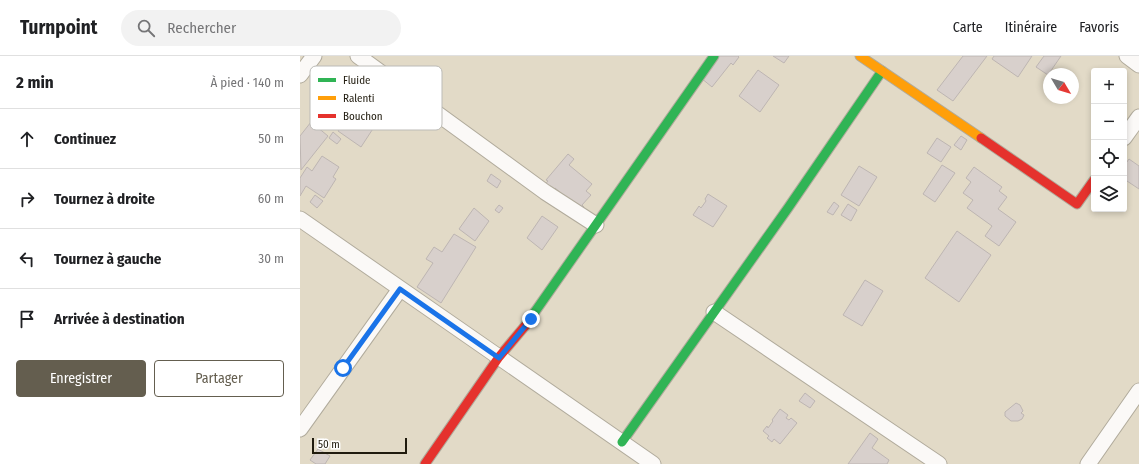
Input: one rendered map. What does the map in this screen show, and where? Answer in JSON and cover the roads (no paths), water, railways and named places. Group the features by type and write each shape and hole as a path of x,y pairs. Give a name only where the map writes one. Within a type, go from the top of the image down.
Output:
{"street":[{"path":"300,75 314,56"},
{"path":"358,56 372,66"},
{"path":"425,464 499,358 531,319 714,56"},
{"path":"860,56 1077,204 1091,184"},
{"path":"1127,56 1139,64"},
{"path":"622,442 788,208 882,71"},
{"path":"442,117 545,192 596,225"},
{"path":"1127,134 1139,117"},
{"path":"300,219 653,464"},
{"path":"301,426 400,289"},
{"path":"714,312 939,464"},
{"path":"1088,464 1139,391"}]}
